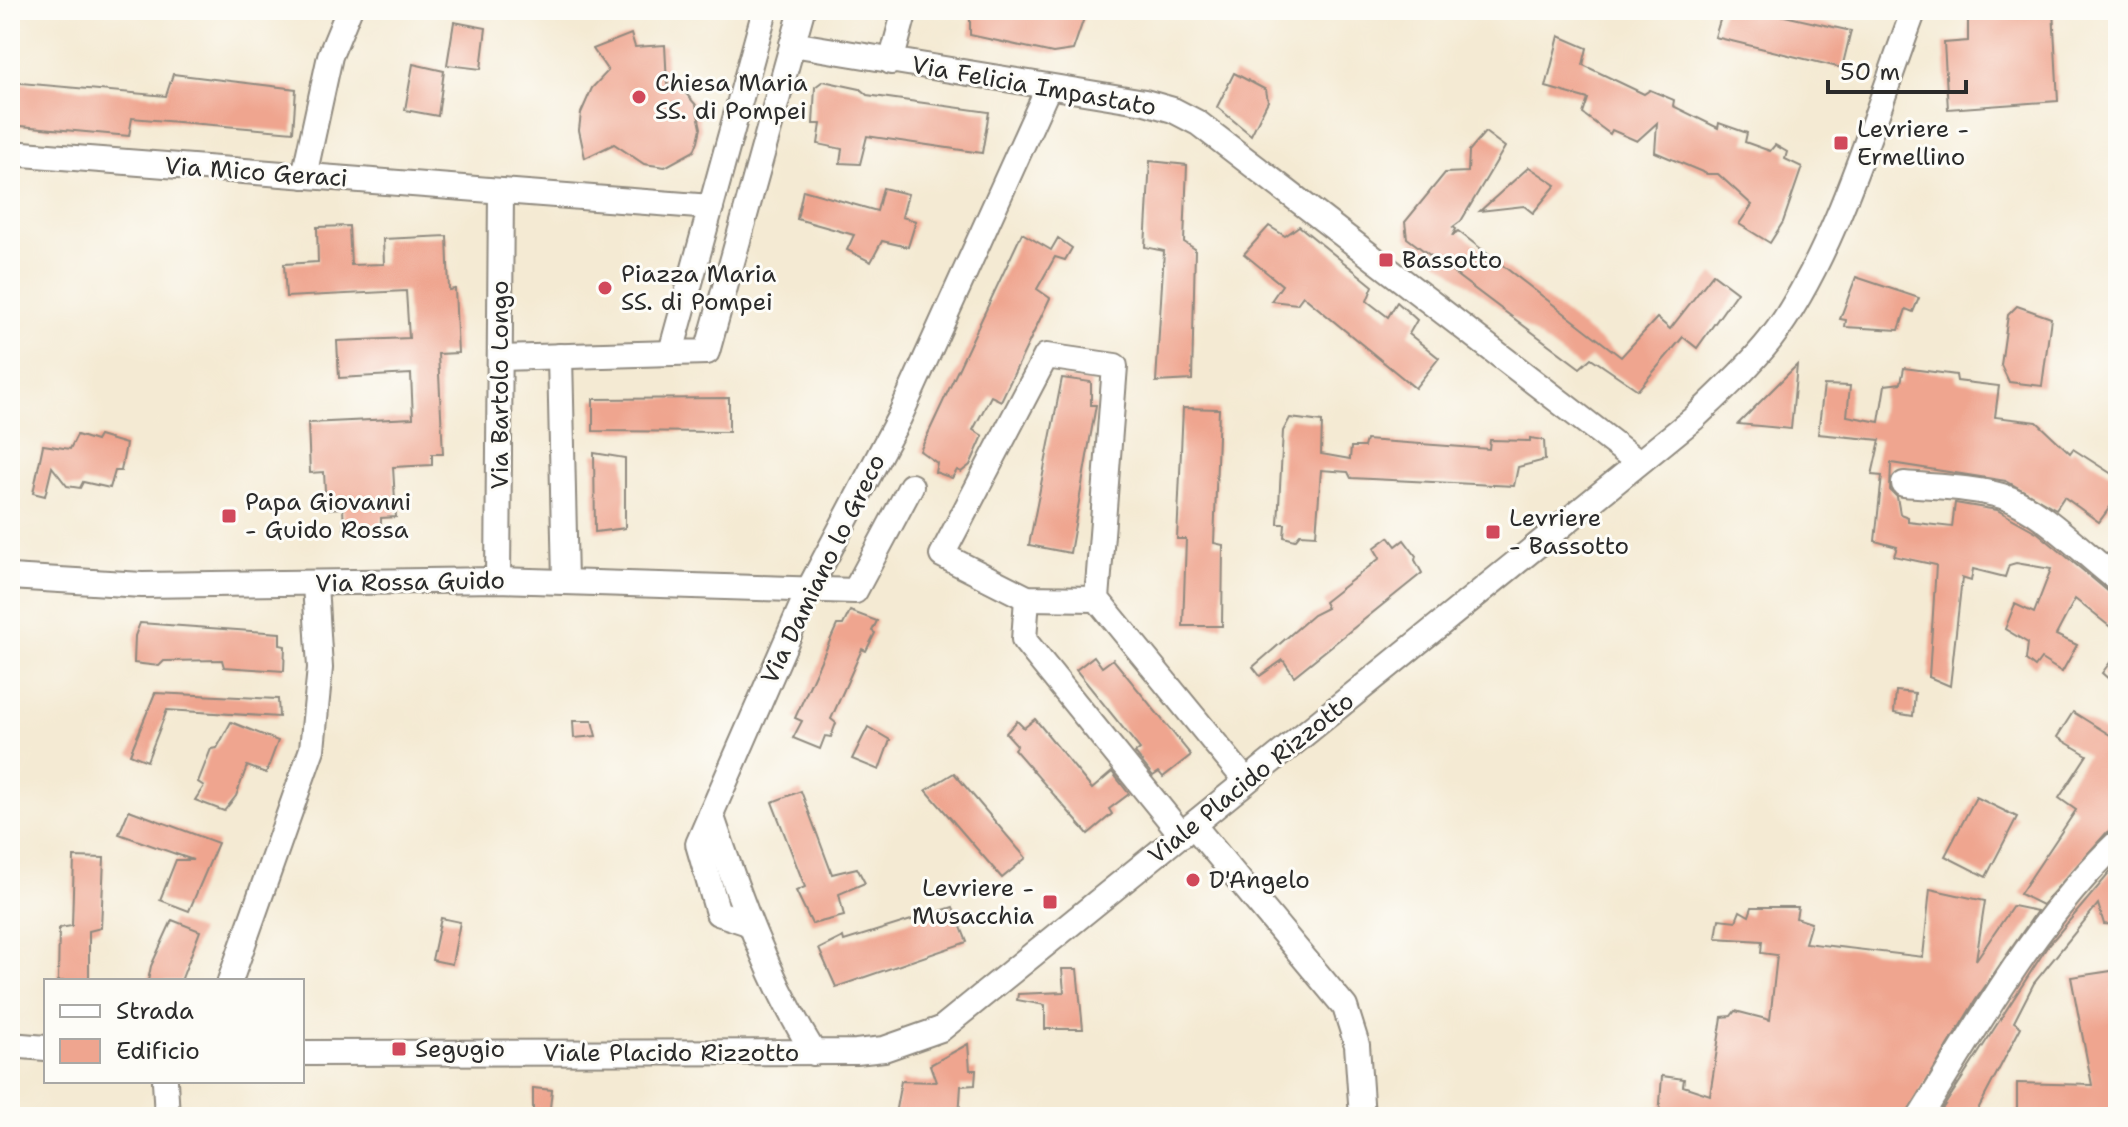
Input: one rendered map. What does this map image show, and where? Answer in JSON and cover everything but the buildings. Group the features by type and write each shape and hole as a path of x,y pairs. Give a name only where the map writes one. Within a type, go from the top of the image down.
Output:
{"street":[{"path":"304,176 330,56 349,10"},
{"path":"671,352 765,10"},
{"path":"500,358 707,352 802,10"},
{"path":"891,62 905,10"},
{"name":"Viale Placido Rizzotto","path":"304,1053 814,1053 884,1049 941,1029 1188,831 1731,383 1770,340 1794,304 1824,247 1914,10"},
{"name":"Via Felicia Impastato","path":"792,44 1145,102 1173,110 1198,123 1638,462"},
{"name":"Via Damiano lo Greco","path":"814,1053 794,1021 748,923 711,814 810,587 899,418 1048,88"},
{"name":"Via Mico Geraci","path":"10,153 711,207"},
{"name":"Via Bartolo Longo","path":"498,580 501,191"},
{"path":"560,356 565,581"},
{"path":"1097,599 1027,598 942,555 1046,356 1115,366 1097,599 1246,781"},
{"path":"1904,484 1965,488 2005,497 2041,518 2118,580"},
{"name":"Via Rossa Guido","path":"10,577 142,585 498,580 810,587 855,591 911,486"},
{"path":"231,979 312,749 320,668 315,584"},
{"path":"1027,598 1024,640 1345,1007 1357,1045 1362,1117"},
{"path":"1922,1116 2008,981 2089,870 2118,842"},
{"path":"10,1045 44,1048"},
{"path":"165,1083 167,1117"}],"place":[{"name":"Chiesa Maria SS. di Pompei","path":"639,97"},
{"name":"Levriere - Ermellino","path":"1841,143"},
{"name":"Bassotto","path":"1386,260"},
{"name":"Piazza Maria SS. di Pompei","path":"605,288"},
{"name":"Papa Giovanni - Guido Rossa","path":"229,516"},
{"name":"Levriere - Bassotto","path":"1493,532"},
{"name":"D'Angelo","path":"1193,880"},
{"name":"Levriere - Musacchia","path":"1050,902"},
{"name":"Segugio","path":"399,1049"}]}
